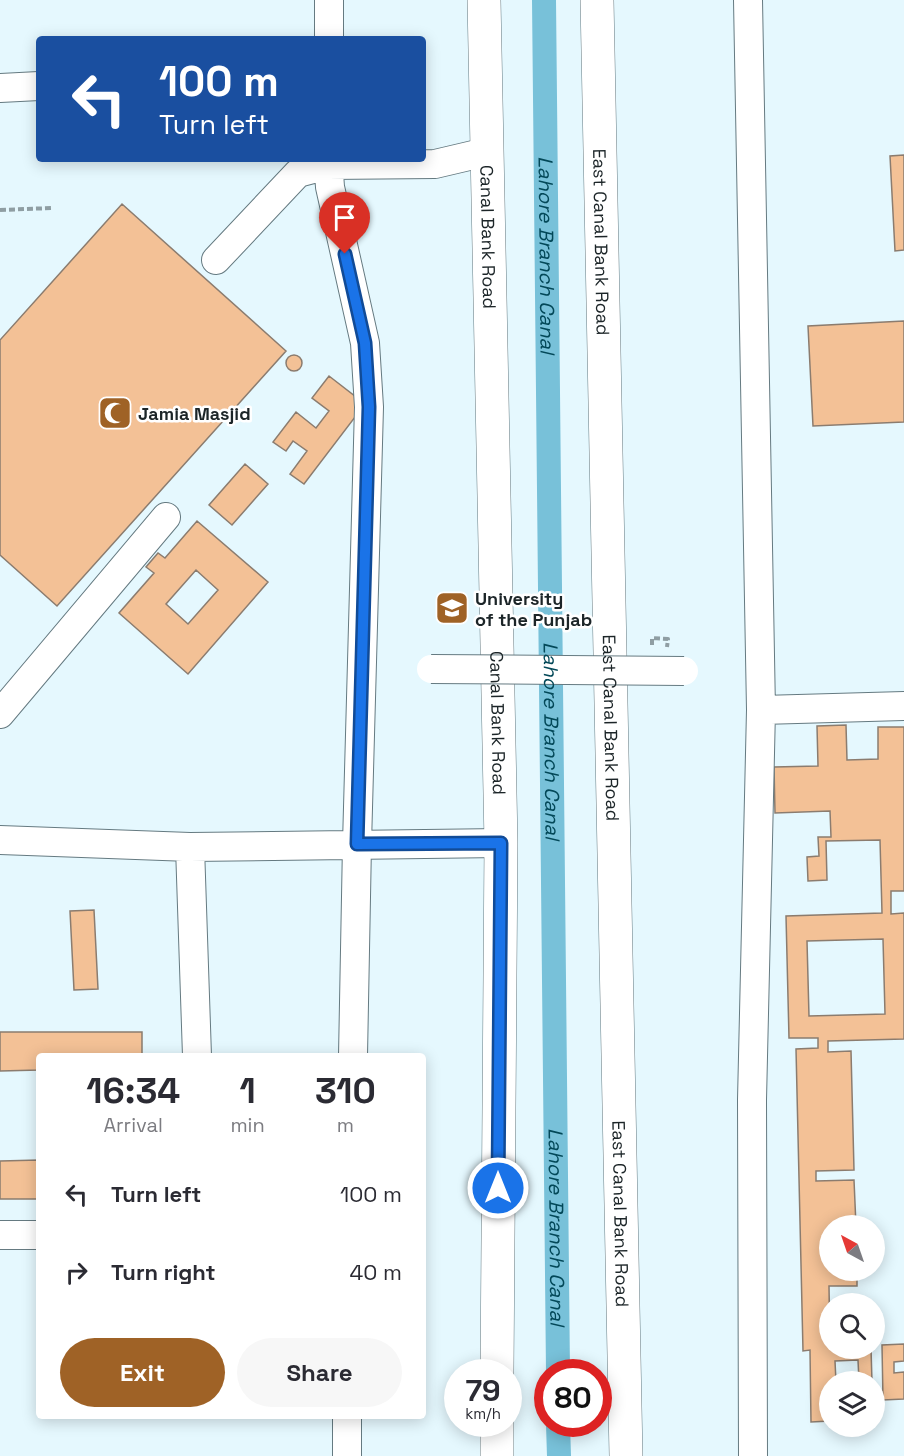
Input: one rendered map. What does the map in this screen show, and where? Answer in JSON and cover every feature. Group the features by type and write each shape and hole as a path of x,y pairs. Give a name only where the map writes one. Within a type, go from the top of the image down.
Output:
{"highway":[{"name":"Canal Bank Road","path":"484,0 501,843 497,1359"},
{"name":"East Canal Bank Road","path":"597,0 626,1456"},
{"path":"497,1437 497,1456"}],"street":[{"path":"329,0 329,36"},
{"path":"748,0 761,710 752,1100 753,1456"},
{"path":"0,88 36,86"},
{"path":"362,162 435,164 486,152"},
{"path":"216,260 298,173 323,162"},
{"path":"325,162 365,343 369,407 353,1053"},
{"path":"0,714 166,517"},
{"path":"432,669 684,671"},
{"path":"761,710 904,706"},
{"path":"0,840 190,847 501,843"},
{"path":"190,847 197,1053"},
{"path":"0,1235 36,1235"},
{"path":"347,1419 347,1456"}],"path":[{"path":"0,210 52,208"}],"building":[{"path":"904,155 904,250 895,251 890,156"},
{"name":"Jamia Masjid","path":"122,204 286,351 57,606 0,555 0,340"},
{"path":"904,321 904,422 813,426 808,326"},
{"path":"294,355 302,363 294,371 286,363"},
{"path":"329,376 365,404 304,484 290,474 307,451 293,441 286,451 273,442 296,412 316,428 329,411 312,398"},
{"path":"245,464 268,484 232,525 209,505"},
{"path":"197,521 268,582 188,674 119,613 154,573 146,567 158,553 165,558","holes":["196,570 218,590 188,624 166,604"]},
{"path":"846,725 847,760 878,759 878,727 904,727 904,891 891,891 891,914 904,913 904,1039 828,1041 828,1052 851,1051 854,1170 816,1171 816,1181 854,1180 856,1215 819,1215 819,1281 857,1281 857,1286 829,1286 829,1293 819,1293 819,1359 871,1359 872,1371 858,1371 858,1360 835,1361 835,1371 819,1371 819,1422 811,1422 810,1350 803,1351 796,1049 818,1048 818,1038 789,1038 786,916 882,913 880,840 826,841 827,880 808,881 807,857 819,856 818,837 831,837 830,811 775,813 774,767 818,766 817,726","holes":["883,939 885,1014 809,1016 807,941"]},
{"path":"94,910 98,989 74,990 70,911"},
{"path":"0,1032 142,1032 142,1053 36,1053 36,1070 0,1071"},
{"path":"36,1160 36,1199 0,1199 0,1161"},
{"path":"904,1344 904,1361 894,1362 894,1373 904,1372 904,1399 885,1400 885,1371 882,1371 882,1359 885,1359 885,1345"}],"waterway":[{"name":"Lahore Branch Canal","path":"544,0 558,1359"},
{"name":"Lahore Branch Canal","path":"558,1437 559,1456"}],"place":[{"name":"Jamia Masjid","path":"115,413"},
{"name":"University of the Punjab","path":"452,608"}],"route":[{"path":"345,254 365,343 369,407 357,844 501,843 498,1188"}]}
